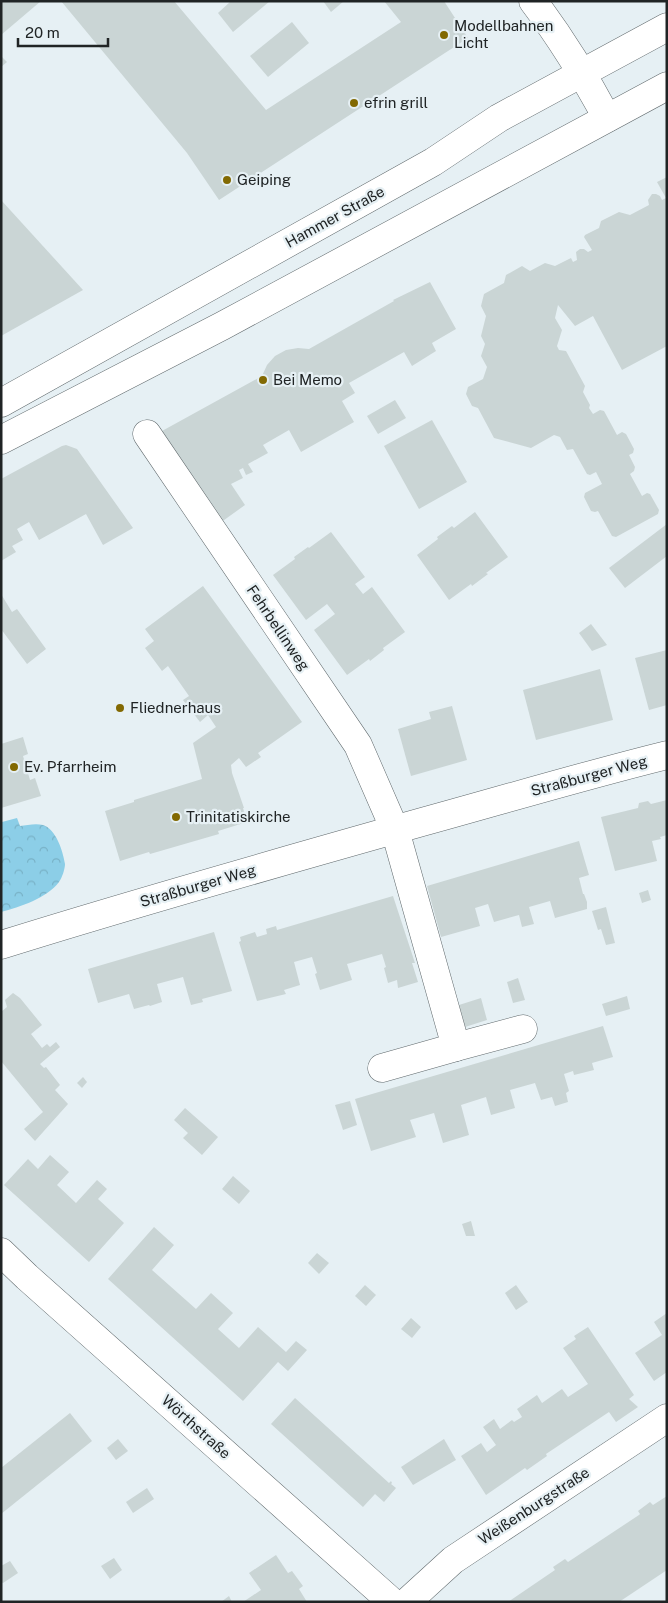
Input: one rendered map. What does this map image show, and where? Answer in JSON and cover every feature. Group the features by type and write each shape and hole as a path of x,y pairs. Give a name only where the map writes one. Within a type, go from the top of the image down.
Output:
{"street":[{"path":"533,1 562,41 607,118"},
{"name":"Hammer Straße","path":"1,403 433,162 500,118 667,27"},
{"path":"1,440 222,326 667,86"},
{"name":"Fehrbellinweg","path":"147,434 358,744 395,830"},
{"name":"Straßburger Weg","path":"1,945 395,830 667,755"},
{"path":"395,830 456,1047"},
{"path":"382,1068 523,1029"},
{"name":"Wörthstraße","path":"1,1252 392,1602"},
{"name":"Weißenburgstraße","path":"421,1597 453,1560 667,1418"}],"green space":[{"path":"17,818 20,826 40,824 48,827 61,847 65,864 59,882 48,893 25,905 1,912 1,824 2,822"}],"building":[{"path":"1,1 41,1 1,35"},
{"path":"61,1 174,1 266,110 401,22 384,1 444,1 468,38 219,200 187,153"},
{"path":"231,1 270,1 233,32 218,13"},
{"path":"323,1 344,1 331,12"},
{"path":"292,22 309,43 268,77 250,56"},
{"path":"1,56 7,62 1,67"},
{"path":"667,177 667,346 622,370 593,316 575,326 558,305 555,318 562,330 557,346 559,350 566,351 585,386 583,392 590,405 589,408 593,414 600,410 604,411 617,435 622,432 626,434 634,449 633,453 629,455 635,467 634,471 630,474 642,496 647,493 650,494 659,510 658,514 616,537 612,536 598,511 591,511 584,497 585,493 602,484 596,472 590,475 587,474 573,449 567,450 560,437 554,435 531,448 494,438 478,408 472,406 466,394 468,387 483,379 487,367 481,356 485,344 481,336 486,316 481,306 484,294 504,283 506,275 522,266 530,271 545,263 555,266 571,258 573,262 577,260 576,252 580,249 588,252 592,250 584,237 599,228 601,221 619,212 630,215 649,205 648,200 652,194 660,196 662,200 666,198 657,182"},
{"path":"1,200 83,290 1,336"},
{"path":"430,282 456,329 432,343 436,351 412,366 404,352 349,383 355,393 342,401 354,422 301,452 289,430 263,445 268,453 248,464 253,472 246,475 243,468 239,470 243,478 231,484 245,505 220,523 160,441 162,431 262,376 267,365 275,356 286,350 309,349 393,300"},
{"path":"395,400 406,418 378,434 367,416"},
{"path":"432,420 467,482 419,509 384,446"},
{"path":"66,445 77,449 133,528 103,545 86,514 39,540 29,522 17,529 23,540 12,546 16,552 1,561 1,479"},
{"path":"475,512 508,557 472,586 471,584 449,600 417,555 438,539 437,537 452,526 454,528"},
{"path":"667,524 667,556 625,588 609,568"},
{"path":"331,532 365,577 355,584 363,594 372,587 405,632 383,648 384,650 370,661 369,659 347,675 314,630 335,614 327,604 306,620 273,575 295,559 294,557"},
{"path":"203,586 302,722 258,753 261,757 246,767 239,758 231,765 247,822 218,831 219,834 120,861 105,811 202,779 193,743 216,727 208,715 200,722 183,700 189,696 168,666 162,671 145,648 154,641 145,629"},
{"path":"1,594 12,612 17,609 46,649 27,664 1,629"},
{"path":"591,624 607,645 592,651 579,633"},
{"path":"667,650 667,705 649,710 635,658"},
{"path":"600,669 613,720 536,740 523,690"},
{"path":"452,706 467,760 411,776 398,729 431,719 429,712"},
{"name":"Ev. Pfarrheim","path":"23,737 28,754 23,756 30,780 35,778 41,796 1,808 1,744"},
{"path":"667,800 667,835 652,841 657,861 615,871 601,817 638,808 639,803 648,801 651,804"},
{"path":"579,841 589,875 579,878 587,902 587,909 555,918 550,901 529,907 534,924 522,927 519,915 494,922 488,904 475,908 480,926 441,937 427,886"},
{"path":"648,890 651,900 642,903 639,893"},
{"path":"393,896 415,963 412,963 418,982 398,988 397,980 388,983 382,954 347,964 352,980 320,990 312,957 294,962 300,985 284,990 286,994 257,1001 239,942 241,941 240,937 255,932 257,937 267,934 266,929 276,926 277,930"},
{"path":"606,907 615,943 606,945 601,929 598,930 592,911"},
{"path":"214,932 232,991 202,999 203,1002 191,1005 183,977 157,984 162,1002 150,1006 134,1009 129,994 98,1003 88,969"},
{"path":"518,978 525,1000 513,1003 507,982"},
{"path":"13,993 20,998 42,1025 31,1034 42,1048 47,1044 50,1047 56,1042 60,1047 40,1064 44,1068 46,1067 60,1085 55,1090 68,1104 35,1141 24,1129 43,1112 1,1061 1,1012 7,1007 5,1000"},
{"path":"627,996 630,1009 606,1016 602,1004"},
{"path":"481,998 487,1020 465,1027 459,1005"},
{"path":"603,1026 613,1057 592,1063 594,1070 574,1075 573,1071 564,1074 569,1091 566,1093 568,1102 555,1106 552,1097 541,1100 535,1083 510,1090 515,1108 491,1115 486,1097 461,1105 469,1135 443,1143 434,1113 410,1120 416,1137 371,1151 355,1099"},
{"path":"83,1077 87,1082 82,1088 77,1083"},
{"path":"350,1101 357,1125 343,1130 335,1105"},
{"path":"185,1108 218,1137 202,1155 183,1138 188,1133 174,1120"},
{"path":"50,1155 69,1172 57,1185 76,1203 97,1180 107,1189 98,1199 124,1223 89,1262 4,1185 28,1159 38,1169"},
{"path":"233,1176 250,1191 239,1204 222,1189"},
{"path":"471,1221 475,1236 466,1236 462,1224"},
{"path":"154,1227 174,1245 152,1270 196,1309 211,1293 233,1313 218,1329 239,1348 258,1327 286,1352 296,1341 307,1350 288,1371 278,1362 243,1401 108,1279"},
{"path":"317,1253 329,1263 319,1274 308,1263"},
{"path":"365,1285 376,1295 366,1306 355,1296"},
{"path":"516,1285 528,1302 516,1310 505,1293"},
{"path":"667,1313 667,1372 654,1381 635,1353 662,1335 654,1322"},
{"path":"411,1318 421,1327 412,1338 401,1329"},
{"path":"588,1327 634,1395 629,1399 638,1407 616,1422 609,1412 546,1454 547,1456 527,1470 525,1468 486,1495 461,1456 481,1443 487,1452 496,1445 483,1427 494,1419 500,1429 512,1420 514,1422 522,1417 517,1409 537,1395 542,1403 562,1389 568,1397 588,1384 563,1348 576,1339 574,1336"},
{"path":"295,1398 389,1483 391,1481 391,1484 396,1488 384,1502 375,1494 363,1507 271,1424"},
{"path":"70,1413 92,1441 1,1514 1,1468"},
{"path":"118,1439 128,1451 116,1460 107,1448"},
{"path":"444,1439 456,1460 413,1485 401,1467"},
{"path":"147,1488 154,1499 133,1513 126,1502"},
{"path":"667,1496 667,1570 619,1602 508,1602 555,1570 553,1567 565,1559 568,1562 639,1515 638,1511 650,1502 653,1505"},
{"path":"276,1555 288,1573 292,1571 303,1586 299,1589 307,1602 243,1602 261,1590 249,1573"},
{"path":"114,1558 122,1570 110,1579 101,1566"},
{"path":"10,1561 18,1573 3,1583 1,1582 1,1566"},
{"path":"229,1596 232,1602 221,1602"}],"place":[{"name":"Modellbahnen Licht","path":"444,35"},
{"name":"efrin grill","path":"354,103"},
{"name":"Geiping","path":"227,180"},
{"name":"Bei Memo","path":"263,380"},
{"name":"Fliednerhaus","path":"120,708"},
{"name":"Ev. Pfarrheim","path":"14,767"},
{"name":"Trinitatiskirche","path":"176,817"}]}
